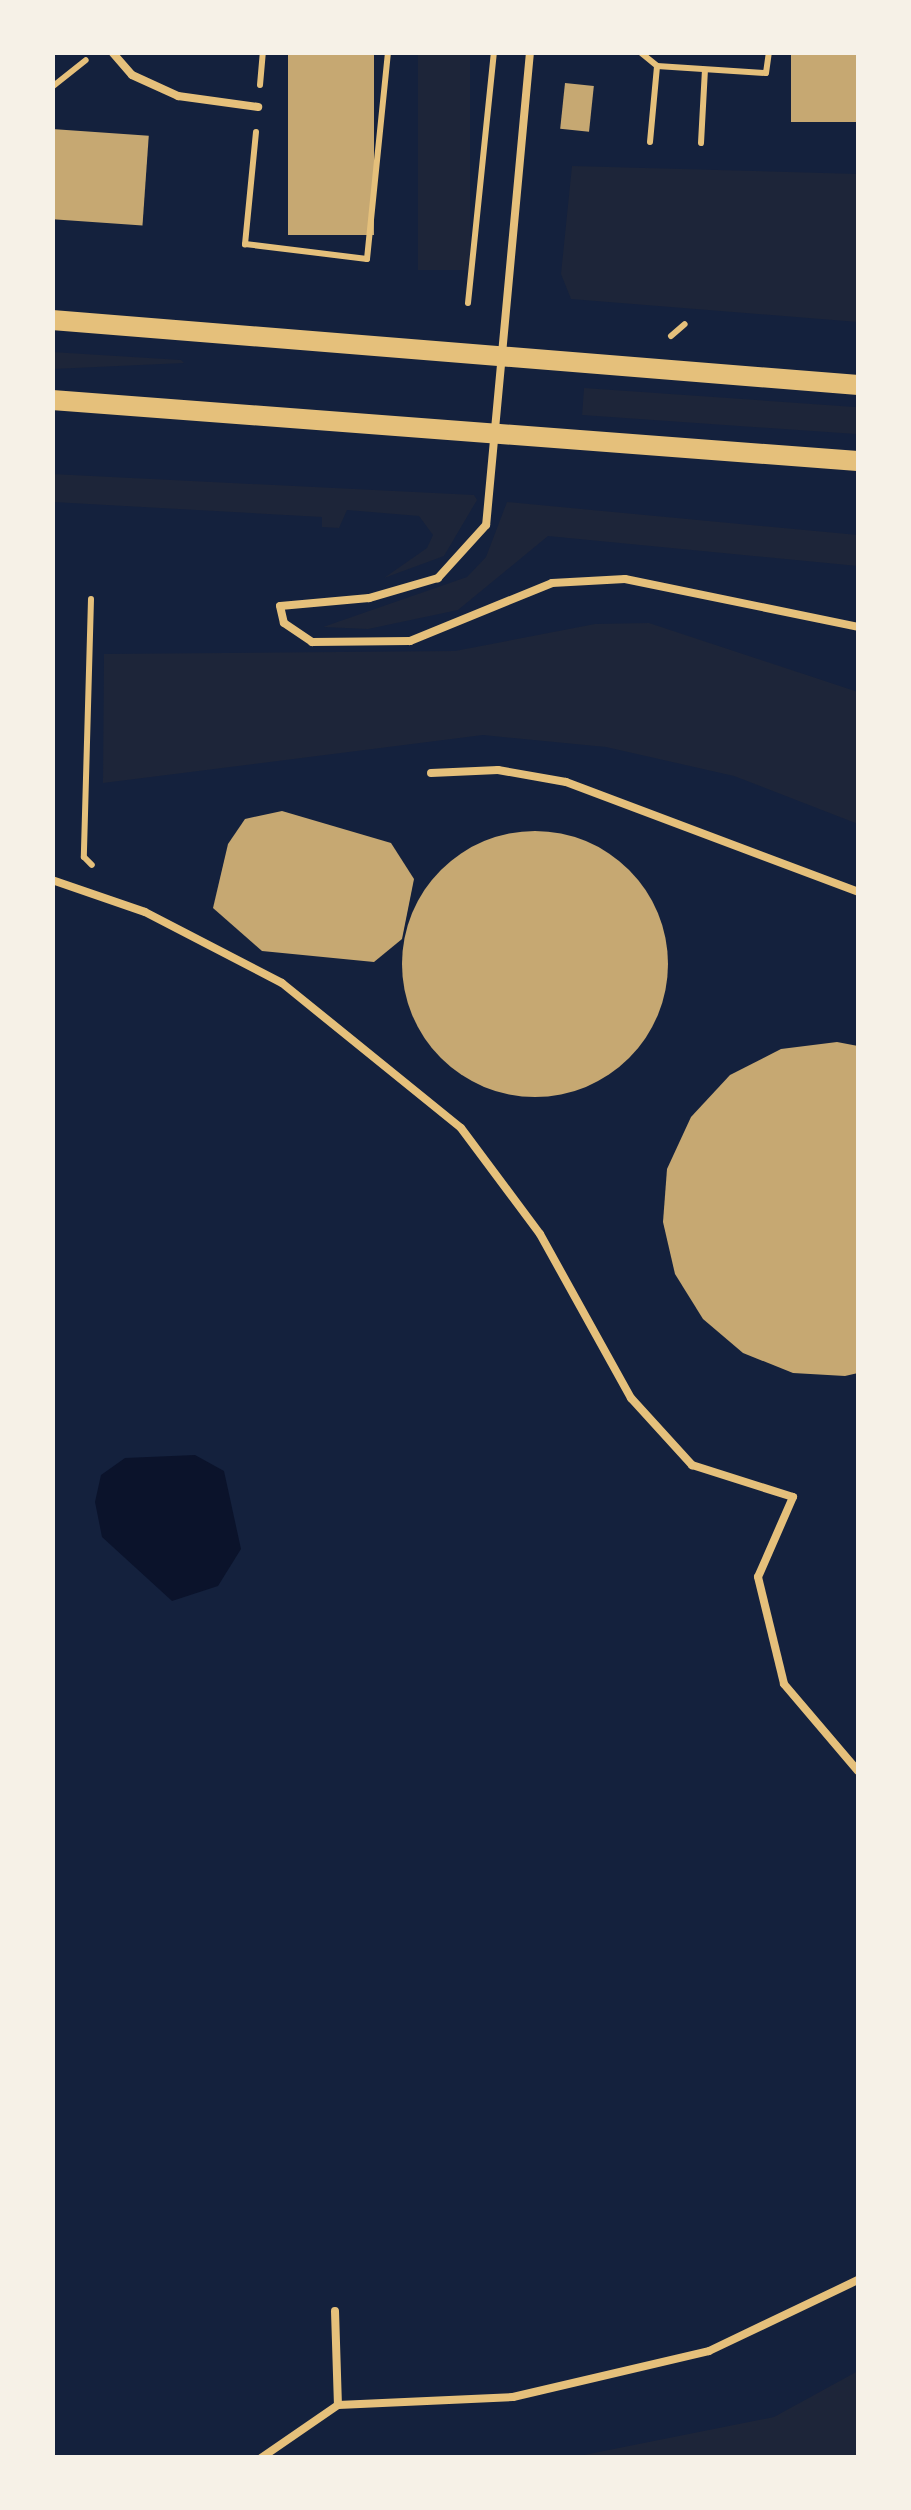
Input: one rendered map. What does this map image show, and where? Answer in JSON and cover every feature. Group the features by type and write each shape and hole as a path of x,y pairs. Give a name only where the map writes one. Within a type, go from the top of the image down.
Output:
{"main road":[{"path":"52,320 858,385"},
{"path":"52,400 858,461"}],"lane":[{"path":"112,52 132,75 178,96 258,107"},
{"path":"530,52 509,256 499,435 486,525 466,557 421,585 280,606 284,624 312,642 410,641 552,583 625,580 858,627"},
{"path":"431,773 498,770 566,782 858,892"},
{"path":"52,880 145,912 282,983 461,1128 540,1234 632,1398 692,1465 793,1497 758,1577 779,1666 784,1684 858,1771"},
{"path":"261,2458 338,2405 513,2396 709,2351 858,2280"},
{"path":"335,2310 338,2405"}],"path":[{"path":"52,87 95,52"},
{"path":"263,52 245,244 367,259 388,52"},
{"path":"468,303 494,52"},
{"path":"640,52 656,66 766,73 769,52"},
{"path":"650,142 656,66"},
{"path":"701,144 705,70"},
{"path":"91,599 84,857 145,912"}],"shaded area":[{"path":"418,53 470,53 470,270 418,270"},
{"path":"572,166 858,174 858,322 571,299 561,274"},
{"path":"52,352 181,360 184,363 53,369"},
{"path":"584,388 858,407 856,434 582,415"},
{"path":"52,474 474,495 477,500 444,556 384,578 427,548 433,535 419,516 347,510 339,528 322,527 322,517 53,502"},
{"path":"507,502 858,535 858,566 548,536 458,610 368,629 323,627 467,577 486,557"},
{"path":"649,623 858,692 858,824 734,776 606,747 483,735 103,783 104,654 455,651 595,624"},
{"path":"195,1455 224,1471 241,1549 218,1586 172,1601 102,1537 95,1502 101,1475 125,1458"},
{"path":"858,2371 858,2457 574,2457 774,2417"}],"building":[{"path":"288,52 374,52 374,235 288,235"},
{"path":"791,52 858,52 858,122 791,122"},
{"path":"565,83 594,86 589,132 560,129"},
{"path":"52,129 149,136 142,226 52,219"},
{"path":"282,811 391,843 414,879 402,939 374,962 262,951 213,908 228,844 245,819"},
{"path":"535,831 586,842 629,870 657,913 668,964 657,1015 629,1058 586,1086 535,1097 484,1086 441,1058 413,1015 402,964 413,913 441,870 484,842"},
{"path":"837,1042 858,1046 858,1373 845,1376 793,1373 743,1353 703,1319 675,1274 663,1222 667,1169 691,1117 730,1075 781,1049"}]}
